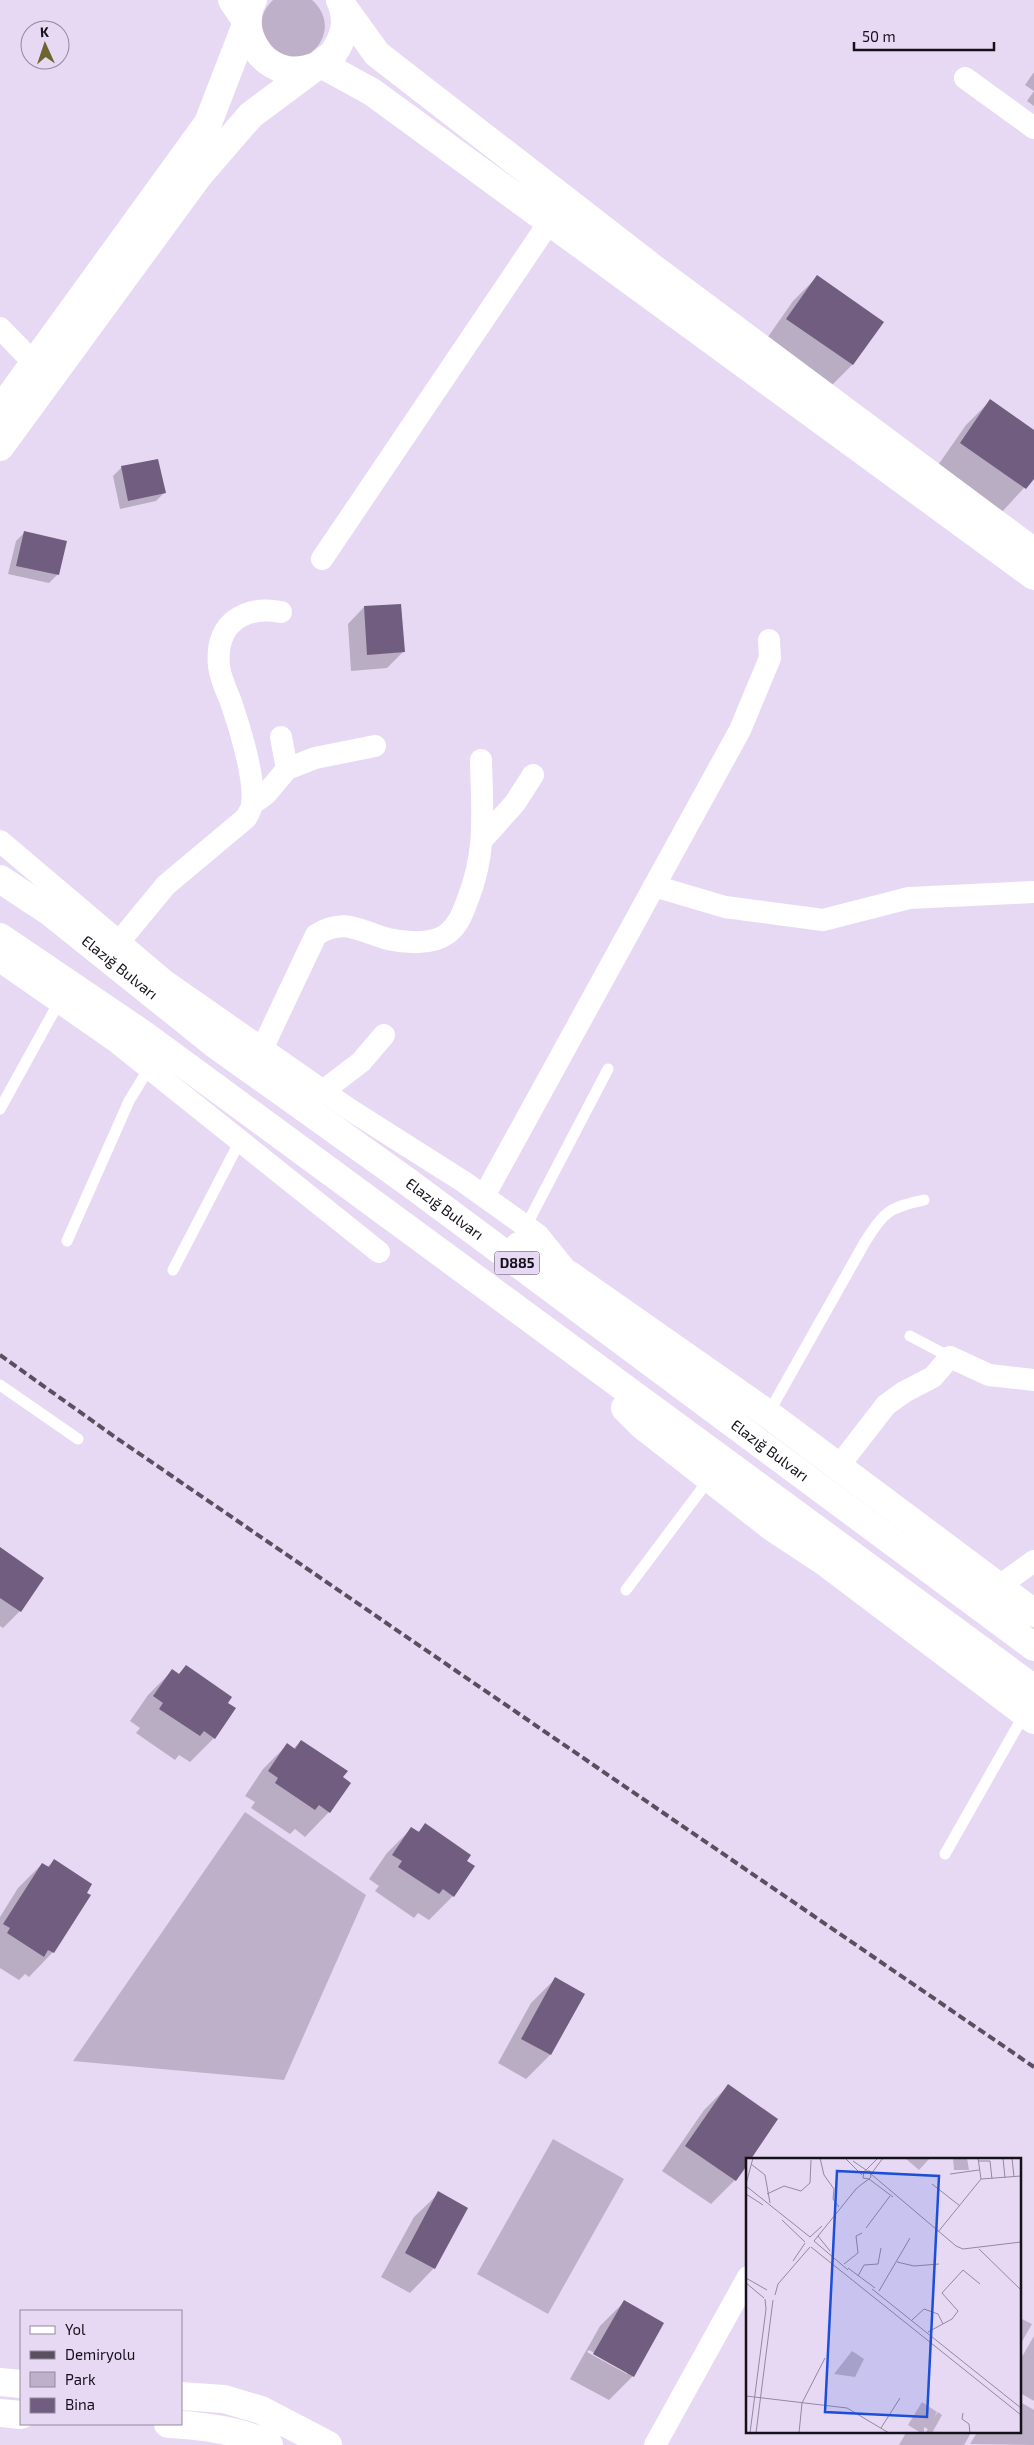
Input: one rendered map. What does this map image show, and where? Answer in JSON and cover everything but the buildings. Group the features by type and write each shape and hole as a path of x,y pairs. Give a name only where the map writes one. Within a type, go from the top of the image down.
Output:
{"main road":[{"path":"232,0 250,11"},
{"path":"0,447 199,175 252,115 333,54 342,40 346,25 344,3"},
{"path":"344,3 377,54 653,268 1034,552"},
{"path":"250,11 250,39 259,53 272,64 288,70 305,70 321,64 372,92 1034,576"},
{"path":"0,410 208,123 250,11"},
{"name":"Elazığ Bulvarı","path":"0,879 50,912 216,1046 408,1182 1034,1647"},
{"name":"D885","path":"0,937 143,1034 539,1326 1031,1708"},
{"path":"408,1182 571,1276 768,1414 1034,1614"},
{"path":"539,1326 643,1426 772,1527 825,1562 1031,1708"},
{"path":"0,2382 20,2384"},
{"path":"182,2396 224,2399 261,2410 328,2445"},
{"path":"0,2413 20,2415"},
{"path":"182,2425 258,2439 269,2445"}],"street":[{"path":"965,78 1034,128"},
{"path":"322,560 550,222"},
{"path":"0,328 34,363"},
{"path":"119,942 166,885 246,818 252,804 251,778 232,704 219,668 218,650 223,631 238,616 264,609 281,612"},
{"path":"484,1196 740,730 770,658 769,640"},
{"path":"281,737 287,769"},
{"path":"252,804 266,794 287,769 315,758 375,746"},
{"path":"262,1049 316,935 330,927 351,927 389,939 426,942 446,935 459,921 478,872 482,840 481,760"},
{"path":"482,840 515,803 533,775"},
{"path":"0,841 164,980 323,1091 484,1196 538,1234 571,1276"},
{"path":"654,886 725,907 823,920 909,898 1034,892"},
{"path":"2,967 59,1002 149,1068 379,1252"},
{"path":"323,1091 361,1062 384,1036"},
{"path":"838,1467 886,1405 904,1392 933,1377 950,1357 989,1375 1034,1380"},
{"path":"998,1587 1034,1561"},
{"path":"655,2445 746,2281"}],"lane":[{"path":"0,1109 59,1002"},
{"path":"67,1241 129,1101 149,1068"},
{"path":"526,1226 608,1069"},
{"path":"173,1270 240,1141"},
{"path":"768,1414 881,1217 896,1206 924,1200"},
{"path":"910,1336 950,1357"},
{"path":"0,1385 78,1439"},
{"path":"626,1590 710,1478"},
{"path":"945,1854 1031,1708"}],"green space":[{"path":"273,0 312,0 322,13 325,26 322,38 316,48 306,56 294,59 282,57 265,42 262,34 262,18"},
{"path":"245,1812 366,1895 284,2080 73,2061"},
{"path":"553,2139 624,2179 548,2314 477,2274"},
{"path":"1022,2319 1032,2324 1022,2342"},
{"path":"1034,2336 1034,2401 1022,2394 1022,2357"},
{"path":"1022,2403 1034,2410 1034,2445 970,2444 977,2432 1022,2432"},
{"path":"906,2432 971,2432 964,2445 899,2445"}],"railway":[{"path":"0,1355 115,1437 1034,2067"}]}
